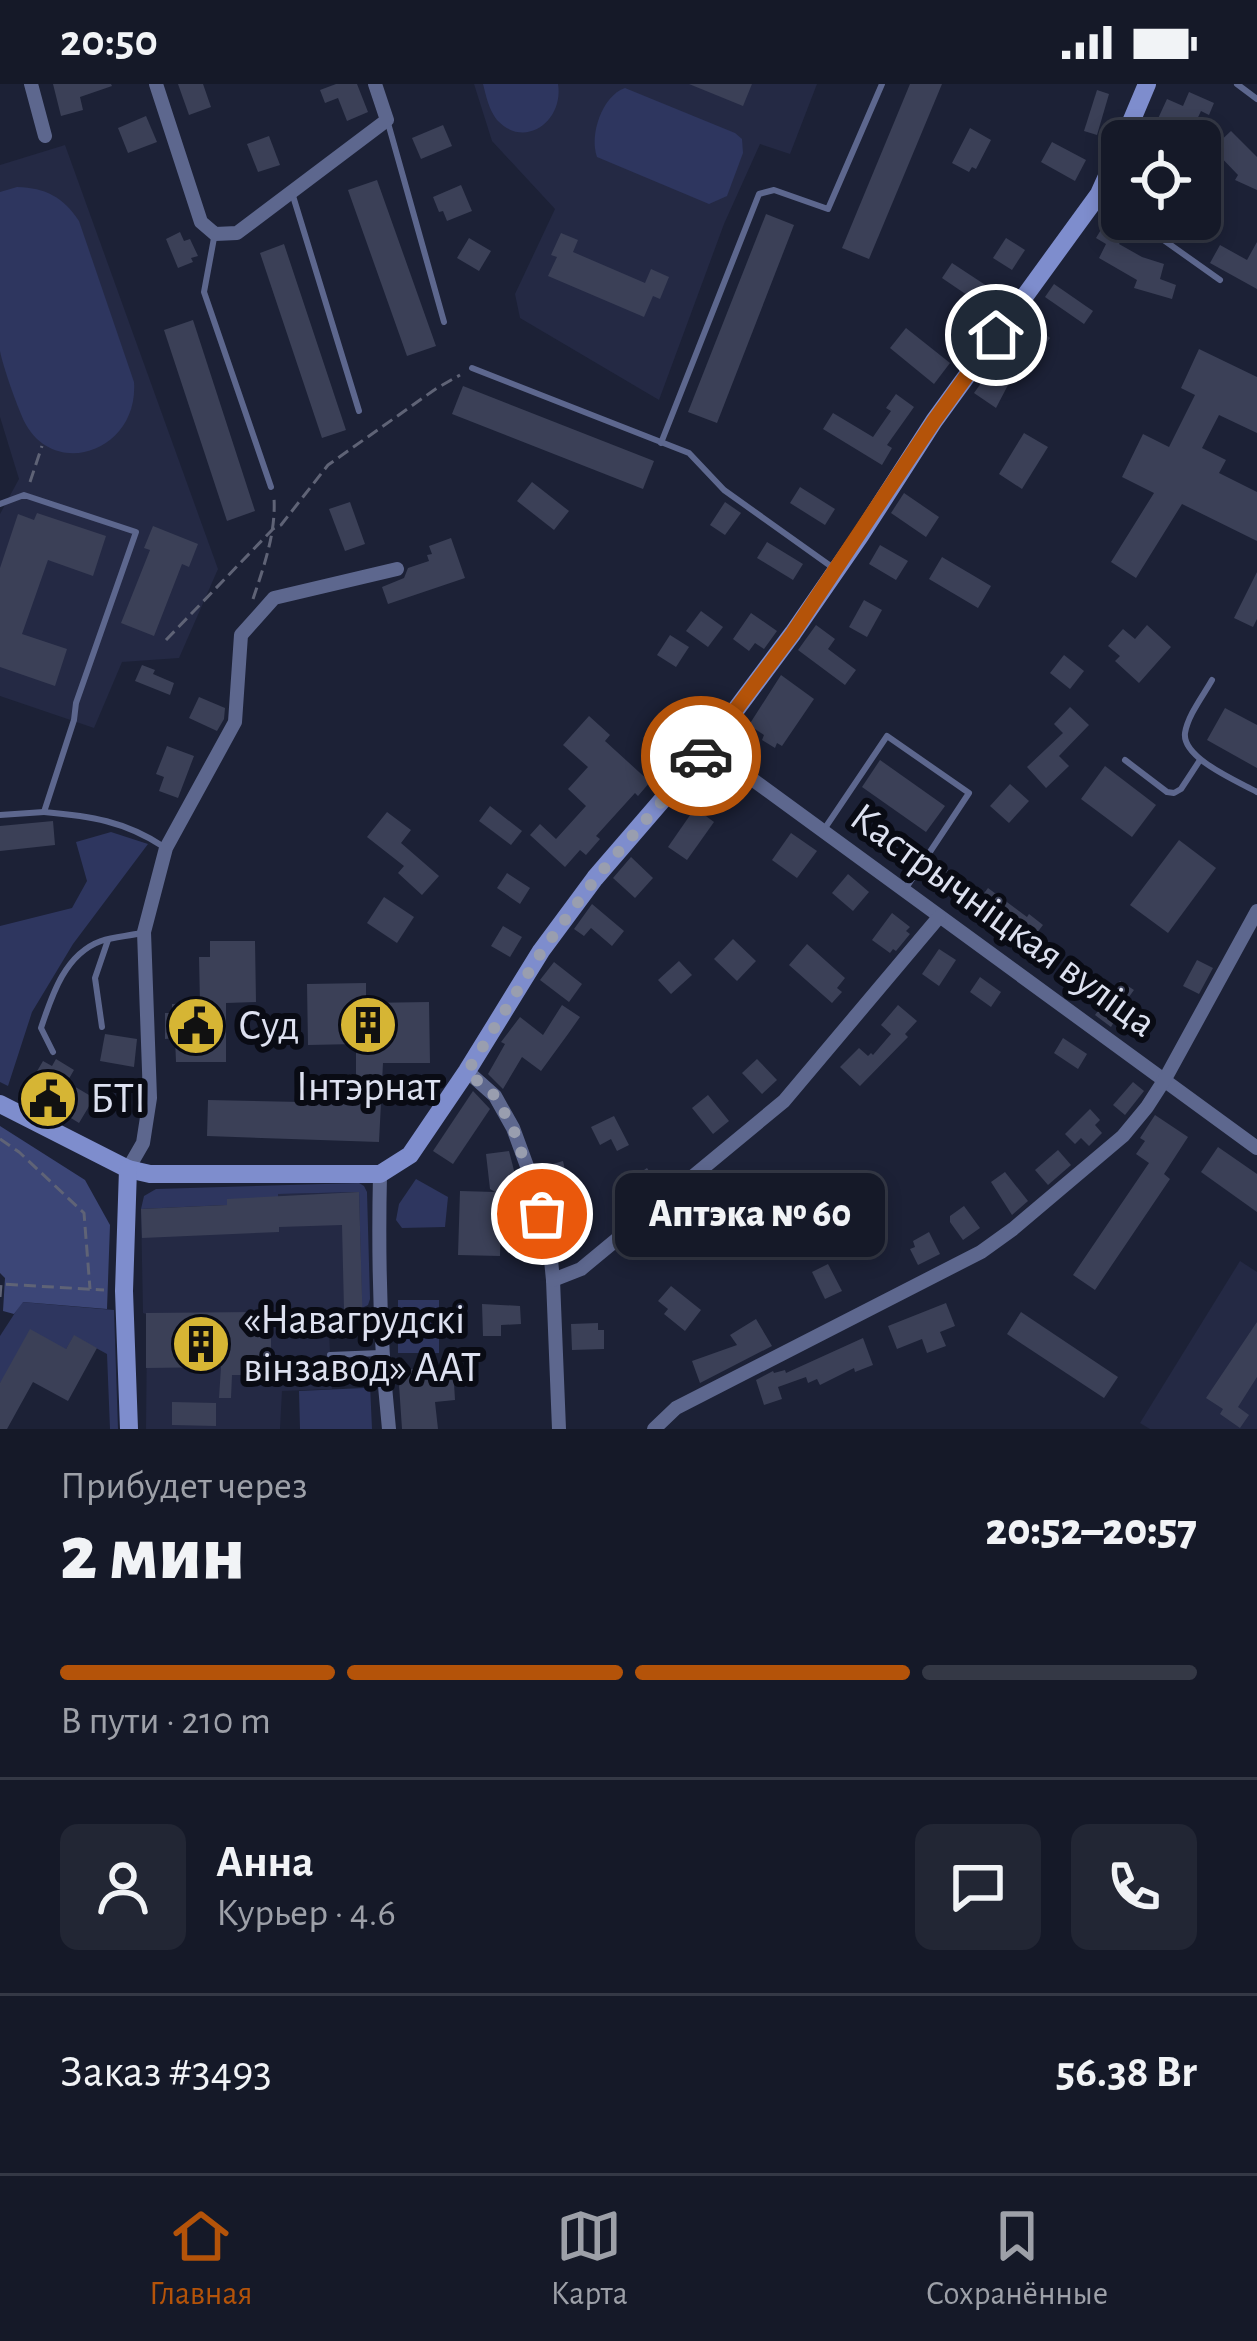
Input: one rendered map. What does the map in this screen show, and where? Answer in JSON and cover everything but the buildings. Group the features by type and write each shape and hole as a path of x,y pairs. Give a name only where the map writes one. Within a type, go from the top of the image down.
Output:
{"street":[{"path":"31,84 45,136"},
{"path":"156,84 201,222 215,234 237,232 387,120 375,84"},
{"path":"1132,120 1148,84"},
{"path":"0,1104 128,1168 150,1174 380,1174 410,1155 542,951 596,878 708,747 926,446 1101,189"},
{"path":"129,1429 124,1291 128,1168 142,1143 150,1098 144,932 166,848 235,722 242,635 274,598 397,569"},
{"name":"Кастрычніцкая вуліца","path":"708,747 1257,1148"},
{"path":"654,1429 676,1408 981,1252 1123,1136 1165,1079 1257,911"},
{"path":"554,1280 581,1269 784,1101 939,917"},
{"path":"467,1072 495,1096 513,1128 549,1240 559,1429"},
{"path":"380,1174 378,1279 389,1429"}],"lane":[{"path":"662,442 758,194 774,190 828,209 882,84"},
{"path":"1237,84 1257,99"},
{"path":"387,120 444,322"},
{"path":"292,193 359,411"},
{"path":"215,234 204,292 271,487"},
{"path":"1163,240 1220,280"},
{"path":"472,368 688,453 724,490 837,570"},
{"path":"0,504 24,495 136,532 44,812"},
{"path":"1212,680 1188,724 1186,746 1257,792"},
{"path":"823,831 887,736 969,793 904,891"},
{"path":"1125,760 1174,793 1201,760"},
{"path":"0,815 95,816 144,833 166,848"},
{"path":"53,1052 41,1028 59,981 76,957 98,942 144,932"},
{"path":"102,1028 95,978 108,940"},
{"path":"330,1355 382,1353"}],"path":[{"path":"166,640 281,525 328,465 472,368"},
{"path":"30,482 42,446"},
{"path":"242,635 268,555 275,502 271,487"},
{"path":"0,1139 84,1213 90,1289"},
{"path":"0,1297 0,1284 124,1291"}],"shaded area":[{"path":"474,84 817,84 790,154 760,144 724,224 659,400 520,318 515,294 555,209 492,141"},
{"path":"483,84 558,84 555,109 549,120 530,132 508,129 497,120"},
{"path":"625,88 742,139 743,153 727,196 709,204 597,157 599,117 610,99"},
{"path":"65,145 218,569 179,658 122,662 94,728 0,696 0,514 19,479 0,417 0,165"},
{"path":"17,187 53,195 79,221 134,382 132,406 123,426 92,450 55,450 38,439 24,421 4,367 0,351 0,192"},
{"path":"111,832 148,844 73,944 32,1012 8,1086 0,1082 0,926 72,908 87,881 76,842"},
{"path":"0,1126 85,1180 110,1225 107,1309 23,1302 14,1314 3,1311"},
{"path":"416,1179 448,1197 445,1227 402,1228 396,1220 399,1204"},
{"path":"359,1183 367,1192 370,1299 362,1308 359,1192 278,1194 227,1205 141,1209 144,1196 156,1189"},
{"path":"359,1192 363,1332 329,1333 332,1389 282,1391 280,1429 146,1429 141,1209 227,1205 277,1194"},
{"path":"1240,1261 1257,1272 1257,1429 1150,1429 1140,1423"},
{"path":"398,1300 439,1300 439,1353 398,1353"},
{"path":"22,1302 114,1310 118,1429 110,1429 107,1354 74,1336 65,1351 0,1383 0,1336"},
{"path":"363,1362 369,1362 372,1429 300,1429 299,1391 364,1388"}],"way so far":[{"path":"542,1214 513,1128 495,1096 467,1072 542,951 596,878 701,756"}],"place":[{"name":"Інтэрнат","path":"368,1025"},
{"name":"Суд","path":"196,1026"},
{"name":"БТІ","path":"48,1099"},
{"name":"Аптэка № 60","path":"542,1214"},
{"name":"«Навагрудскі вінзавод» ААТ","path":"201,1344"}],"route":[{"path":"701,756 793,633 996,335"}]}
